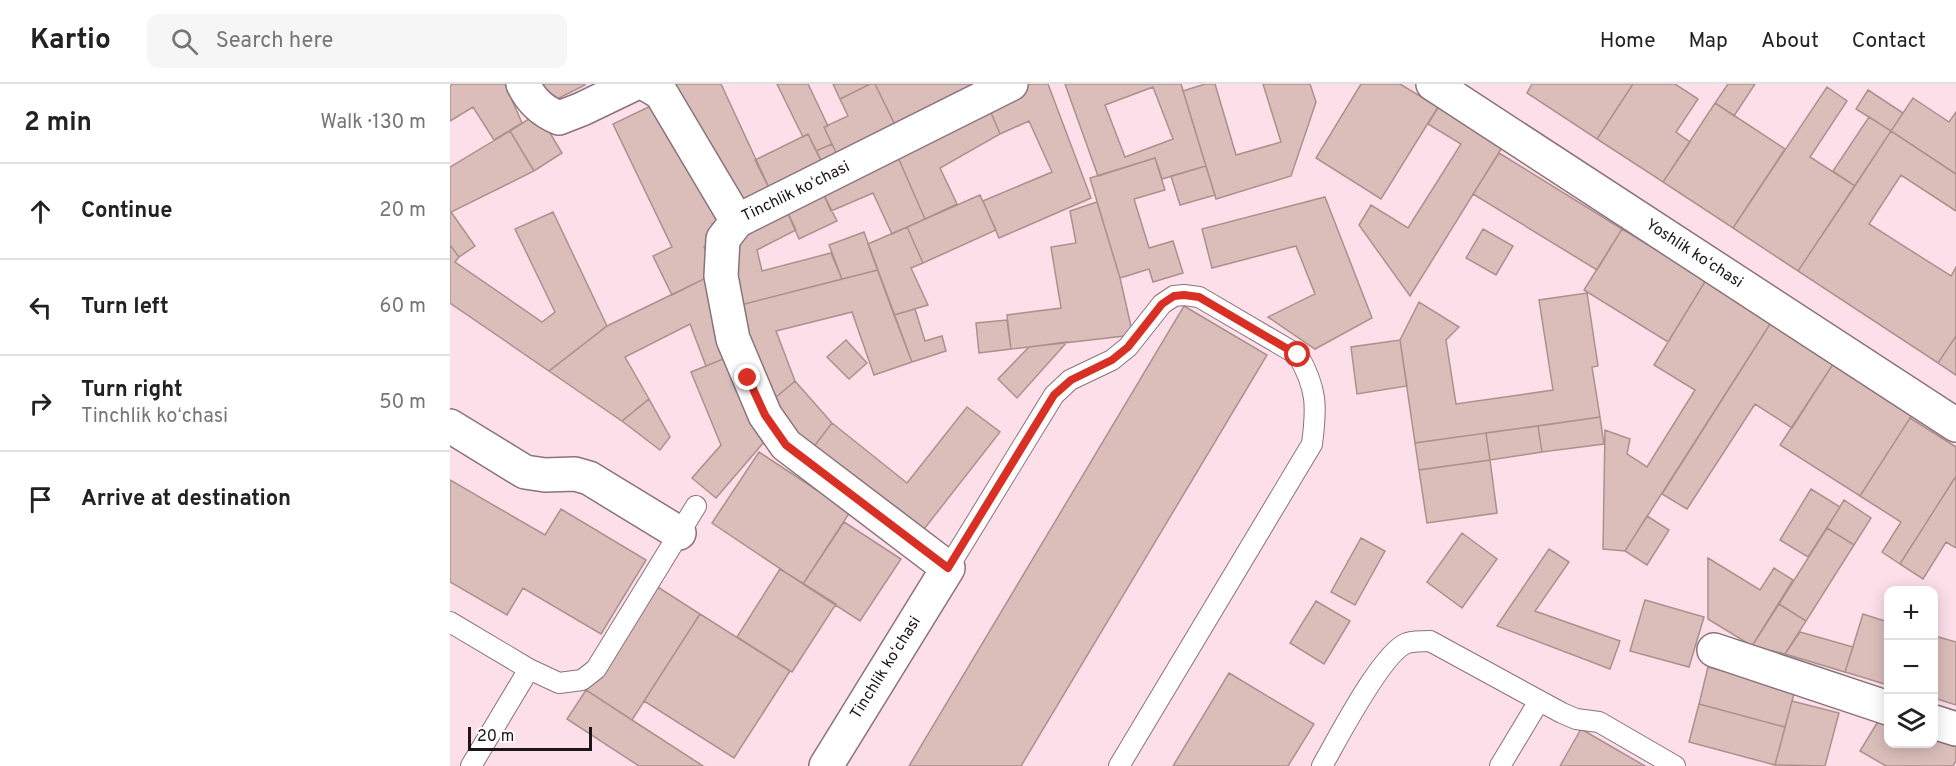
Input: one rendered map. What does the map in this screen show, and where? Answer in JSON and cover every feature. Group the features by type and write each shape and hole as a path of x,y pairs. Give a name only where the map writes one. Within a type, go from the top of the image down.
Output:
{"street":[{"path":"524,84 529,96 545,113 559,118 634,84"},
{"path":"645,84 661,93 737,221"},
{"name":"Tinchlik koʻchasi","path":"826,766 948,568 786,445 765,415 732,339 721,276 723,239 737,221 1011,84"},
{"name":"Yoshlik koʻchasi","path":"1433,84 1956,425"},
{"path":"450,426 525,472 544,475 575,474 589,478 679,533"},
{"path":"1714,650 1884,707"},
{"path":"1938,723 1956,729"}],"lane":[{"path":"948,568 1054,395 1071,380 1112,360 1128,347 1162,304 1174,296 1199,297 1298,355 1314,393 1316,414 1312,444 1119,766"},
{"path":"450,622 529,669 559,683 582,680 596,669 696,506"},
{"path":"1322,766 1388,657 1406,643 1430,641 1576,719 1599,722 1675,766"},
{"path":"471,766 529,669"},
{"path":"1500,766 1539,701"}],"building":[{"path":"453,84 505,84 522,123 494,140 473,107 450,121 450,86"},
{"path":"541,84 585,84 585,85 551,102"},
{"path":"671,84 721,84 772,194 740,208"},
{"path":"777,84 808,84 828,126 824,127 832,144 816,151 808,134 803,137"},
{"path":"833,84 870,84 840,99"},
{"path":"870,84 875,84 899,133 840,161 824,127 848,116 840,99"},
{"path":"875,84 977,84 899,133"},
{"path":"1026,84 1048,84 1091,198 999,238 983,201 1052,172 1029,121 1000,134 987,103"},
{"path":"1065,84 1181,84 1206,166 1162,179 1155,158 1098,176","holes":["1153,87 1173,139 1125,157 1105,105"]},
{"path":"1205,84 1215,84 1236,155 1281,142 1263,84 1310,84 1316,102 1291,176 1216,199 1183,91"},
{"path":"1361,84 1400,84 1438,107 1381,199 1316,158"},
{"path":"1532,84 1633,84 1597,139 1527,93"},
{"path":"1633,84 1675,84 1698,99 1676,132 1690,142 1663,182 1597,139"},
{"path":"1728,84 1755,84 1734,116 1715,103"},
{"path":"1827,87 1847,101 1810,157 1855,186 1798,271 1733,228"},
{"path":"1868,90 1903,113 1891,131 1856,109"},
{"path":"1444,98 1508,138 1410,296 1359,225 1371,205 1408,228 1461,144 1428,124"},
{"path":"1913,98 1949,122 1956,112 1956,174 1891,131"},
{"path":"663,100 722,219 712,224 720,240 704,247 716,273 672,295 653,256 672,247 613,124"},
{"path":"987,103 1000,134 940,168 957,204 925,219 897,155"},
{"path":"1715,103 1785,149 1733,228 1663,182"},
{"path":"538,113 562,153 534,171 510,131"},
{"path":"1869,117 1891,131 1855,186 1833,171"},
{"path":"510,131 534,171 451,212 475,246 459,257 450,245 450,167"},
{"path":"1891,131 1956,174 1956,211 1901,175 1869,224 1951,276 1956,267 1956,336 1938,363 1798,271"},
{"path":"808,134 825,168 772,194 755,160"},
{"path":"832,144 840,161 825,168 816,151"},
{"path":"1499,153 1622,229 1597,270 1473,194"},
{"path":"897,155 925,219 892,234 873,193 831,211 819,184"},
{"path":"1155,158 1165,190 1134,199 1149,248 1173,241 1183,273 1153,282 1149,269 1120,278 1090,178"},
{"path":"1206,166 1215,195 1180,205 1171,176"},
{"path":"823,193 837,221 799,239 786,209"},
{"path":"980,195 996,230 923,263 907,227"},
{"path":"1325,197 1372,318 1315,349 1268,317 1315,294 1296,246 1212,268 1202,229"},
{"path":"1097,202 1120,278 1133,335 1011,349 1007,315 1061,308 1051,247 1076,243 1070,211"},
{"path":"786,209 796,230 757,250 762,271 831,253 842,279 733,307 740,225"},
{"path":"553,212 607,326 549,371 450,303 450,245 459,257 455,262 542,322 555,312 515,229"},
{"path":"907,227 923,263 911,268 928,305 894,315 868,244"},
{"path":"1483,229 1513,246 1496,275 1466,258"},
{"path":"1622,229 1706,280 1668,342 1584,290"},
{"path":"864,232 878,270 842,279 829,245"},
{"path":"878,270 912,362 874,375 852,312 776,331 795,381 768,404 733,307"},
{"path":"716,273 733,355 706,366 690,324 625,357 649,399 622,421 549,371 607,326"},
{"path":"1706,280 1772,321 1625,551 1603,549 1605,430 1630,439 1627,454 1647,467 1695,390 1654,365"},
{"path":"1587,293 1598,366 1592,367 1600,417 1415,443 1400,340 1419,302 1459,327 1446,340 1456,404 1553,390 1539,300"},
{"path":"1184,306 1267,355 1021,766 909,766"},
{"path":"915,309 925,341 942,336 946,351 912,362 894,315"},
{"path":"1007,320 1011,349 979,353 976,323"},
{"path":"1772,321 1835,361 1792,428 1755,404 1687,509 1662,494"},
{"path":"1956,336 1956,375 1938,363"},
{"path":"846,340 867,363 849,379 827,357"},
{"path":"1400,340 1407,386 1357,394 1351,347"},
{"path":"1067,342 1017,398 998,379 1029,347"},
{"path":"733,355 770,435 716,498 692,478 721,445 691,372"},
{"path":"1835,361 1914,412 1860,496 1780,445"},
{"path":"795,381 832,423 809,453 768,404"},
{"path":"649,399 670,437 660,450 622,421"},
{"path":"967,407 1000,432 917,538 809,453 832,423 907,483"},
{"path":"1600,417 1604,444 1542,452 1538,426"},
{"path":"1910,418 1956,447 1956,476 1900,564 1882,552 1901,522 1860,496"},
{"path":"1538,426 1542,452 1490,460 1486,433"},
{"path":"1486,433 1490,460 1419,470 1415,443"},
{"path":"759,452 850,512 803,584 712,523"},
{"path":"1490,460 1497,513 1427,523 1419,470"},
{"path":"1956,476 1956,548 1946,542 1923,579 1900,564"},
{"path":"450,480 545,535 561,509 646,560 601,634 523,588 507,615 450,582"},
{"path":"1811,489 1840,507 1808,557 1780,540"},
{"path":"1844,500 1871,518 1854,545 1827,528"},
{"path":"1647,516 1669,530 1647,565 1625,551"},
{"path":"844,522 901,559 860,621 803,584"},
{"path":"1827,528 1854,545 1806,621 1779,604"},
{"path":"1462,533 1497,559 1462,608 1427,582"},
{"path":"1361,538 1385,551 1355,605 1331,592"},
{"path":"1549,549 1569,562 1535,611 1620,641 1610,669 1497,626"},
{"path":"1708,558 1760,590 1774,568 1793,580 1752,646 1708,619"},
{"path":"780,569 836,604 792,672 737,637"},
{"path":"653,584 700,614 632,720 586,690"},
{"path":"1645,600 1704,617 1689,667 1630,651"},
{"path":"1316,601 1350,621 1324,664 1290,643"},
{"path":"1779,604 1806,621 1785,654 1752,646"},
{"path":"700,614 790,671 734,758 644,701"},
{"path":"1863,614 1884,621 1884,684 1845,672"},
{"path":"1800,632 1853,647 1845,672 1785,654"},
{"path":"1938,637 1956,642 1956,705 1938,699"},
{"path":"1708,667 1795,690 1785,727 1699,704"},
{"path":"1229,673 1314,724 1288,766 1173,766"},
{"path":"586,690 703,766 639,766 567,719"},
{"path":"1792,701 1839,713 1825,766 1775,765"},
{"path":"1699,704 1785,727 1775,765 1689,742"},
{"path":"1882,715 1884,716 1884,748 1938,748 1938,734 1956,745 1956,761 1953,766 1886,766 1860,751"},
{"path":"1581,729 1645,766 1560,766"}],"route":[{"path":"748,378 765,415 786,445 948,568 1054,395 1071,380 1112,360 1128,347 1162,304 1174,296 1199,297 1298,355"}]}
